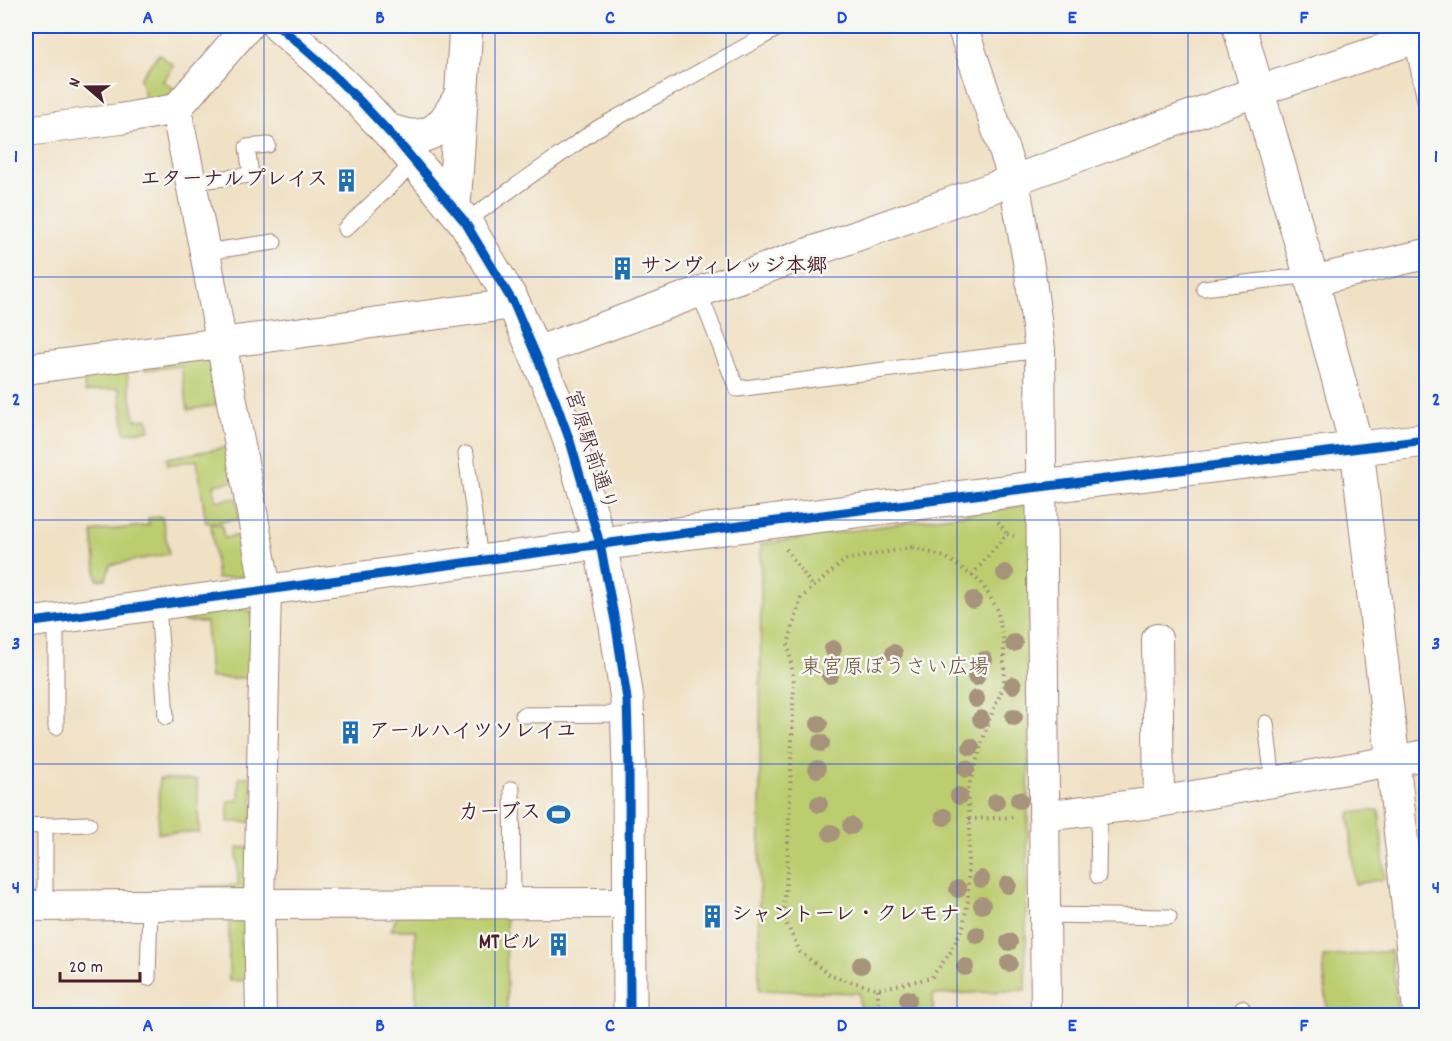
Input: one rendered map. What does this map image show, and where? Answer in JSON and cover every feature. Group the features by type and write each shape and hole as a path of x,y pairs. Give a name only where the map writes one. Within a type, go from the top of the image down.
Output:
{"street":[{"path":"26,131 176,109 248,26"},
{"name":"宮原駅前通り","path":"279,26 319,61 387,130 459,215 514,304 536,352 570,441 600,544 627,699 630,1016"},
{"path":"459,215 461,95 466,26"},
{"path":"962,26 1014,180 1040,350 1046,1016"},
{"path":"1239,26 1357,448 1393,761 1419,923 1420,1016"},
{"path":"536,352 1258,91 1419,37"},
{"path":"387,130 412,136 430,134 446,122 461,95"},
{"path":"176,109 205,252 266,590 259,903 261,1016"},
{"path":"1311,278 1426,254"},
{"path":"26,369 514,304"},
{"path":"26,623 600,544 1426,440"},
{"path":"1157,639 1159,802"},
{"path":"1044,816 1159,802 1426,755"},
{"path":"35,906 259,903 630,903"}],"lane":[{"path":"459,215 597,128 782,26"},
{"path":"1419,37 1426,104"},
{"path":"191,182 251,175 247,147 268,145"},
{"path":"345,229 415,162"},
{"path":"205,252 274,242"},
{"path":"1204,288 1311,278"},
{"path":"699,292 737,389 1040,350"},
{"path":"466,454 480,561"},
{"path":"158,605 166,717"},
{"path":"56,619 56,727"},
{"path":"523,715 627,714"},
{"path":"1266,723 1273,782"},
{"path":"512,789 513,903"},
{"path":"1098,876 1099,809"},
{"path":"26,826 89,824"},
{"path":"35,906 45,825"},
{"path":"148,978 150,904"},
{"path":"1046,915 1169,917"}],"path":[{"path":"767,523 814,588"},
{"path":"972,575 1007,534 1042,545"},
{"path":"913,548 947,558 972,575 981,582 997,609 1004,643 1004,685 988,723 967,792 968,900 963,926 950,954 931,978 878,989 831,976 800,952 783,916 788,852 794,683 788,644 801,598 814,588 845,560 913,548"},
{"path":"969,819 1044,816"},
{"path":"878,989 878,1016"}],"green space":[{"path":"159,54 174,66 163,81 179,92 147,103 140,78"},
{"path":"201,357 210,363 218,405 188,410 181,366 145,370 144,364"},
{"path":"126,367 135,420 148,419 150,430 125,433 119,388 85,392 83,372"},
{"path":"227,447 234,481 214,485 216,501 237,498 240,519 206,523 197,460 168,465 167,458"},
{"name":"東宮原ぼうさい広場","path":"1033,504 1025,990 933,995 933,1016 860,1015 859,993 759,990 761,544"},
{"path":"162,517 169,554 110,565 106,579 97,580 92,532 149,525 148,518"},
{"path":"211,524 222,524 224,538 243,535 248,568 243,576 217,579"},
{"path":"244,608 253,613 254,678 210,678 206,622 184,622 184,617"},
{"path":"239,777 252,777 253,822 228,822 228,801 239,800"},
{"path":"159,779 197,780 199,832 158,833"},
{"path":"1379,810 1385,879 1355,884 1349,813"},
{"path":"253,847 253,891 200,898 201,886 238,885 237,848"},
{"path":"398,914 506,915 507,1015 416,1015 415,930 391,930"},
{"path":"246,918 252,980 229,981 229,919"},
{"path":"1391,951 1398,1015 1327,1015 1323,957"}],"cycle path":[{"path":"279,26 361,102 400,144 465,222 514,304 554,397 570,441 600,544 627,699 630,1016"},
{"path":"26,623 982,494 1426,440"}],"place":[{"name":"エターナルプレイス","path":"346,181"},
{"name":"サンヴィレッジ本郷","path":"622,268"},
{"name":"アールハイツソレイユ","path":"351,733"},
{"name":"カーブス","path":"559,814"},
{"name":"シャントーレ・クレモナ","path":"713,916"},
{"name":"MTビル","path":"559,944"}]}
